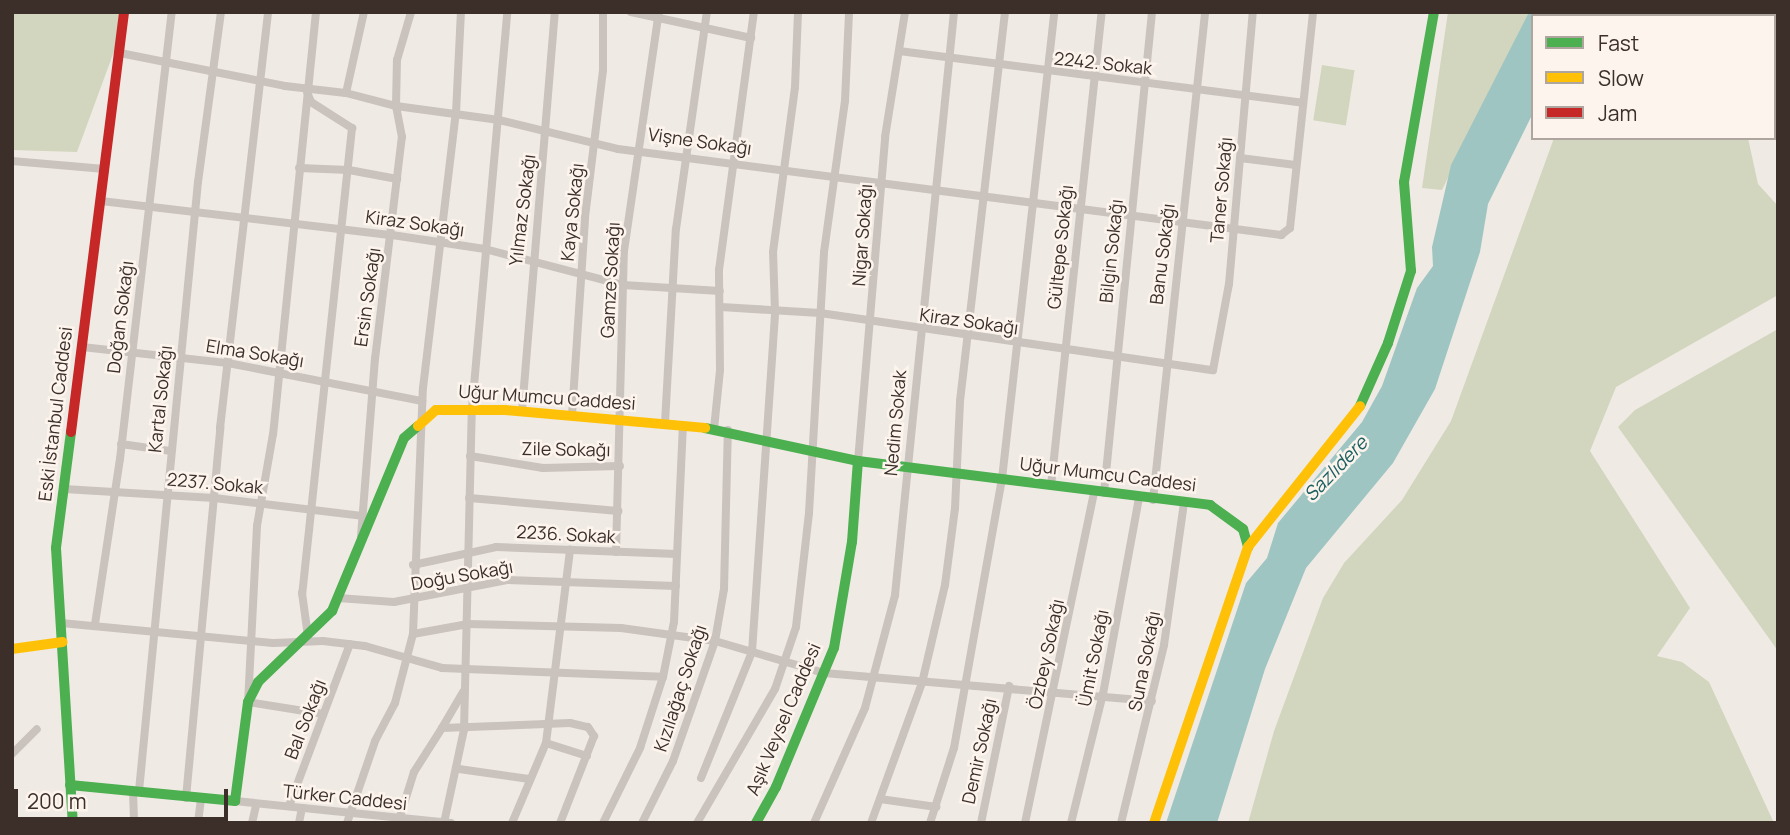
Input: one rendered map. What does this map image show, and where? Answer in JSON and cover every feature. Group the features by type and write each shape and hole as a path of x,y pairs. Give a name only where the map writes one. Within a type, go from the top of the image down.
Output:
{"street":[{"name":"Eski İstanbul Caddesi","path":"73,821 56,548 124,12"},
{"name":"Doğan Sokağı","path":"95,624 121,444 172,12"},
{"name":"Kartal Sokağı","path":"134,823 170,451 221,12"},
{"path":"186,798 228,363 268,12"},
{"path":"70,785 235,801 248,702 260,503 273,434 276,371 316,12"},
{"path":"346,93 364,12"},
{"name":"Ersin Sokağı","path":"360,546 372,390 392,235 401,136 396,106 397,60 411,12"},
{"path":"347,823 375,741 395,704 413,634 413,565 422,401 456,113 461,12"},
{"path":"447,822 459,769 464,726 471,554 469,498 472,408 507,12"},
{"name":"Yılmaz Sokağı","path":"522,411 532,261 547,132 555,12"},
{"name":"Kaya Sokağı","path":"572,415 581,274 603,69 603,12"},
{"path":"631,12 658,15 751,38"},
{"path":"665,423 672,290 707,12"},
{"path":"714,429 724,223 737,162 754,12"},
{"path":"701,778 752,652 769,438 775,311 772,252 795,87 798,12"},
{"path":"697,823 725,781 788,663 803,578 820,313 833,175 845,101 849,12"},
{"name":"Nigar Sokağı","path":"858,461 881,182 905,12"},
{"name":"Nedim Sokak","path":"814,823 853,741 873,679 899,572 919,330 954,12"},
{"path":"871,823 922,683 945,585 958,473 960,401 1005,12"},
{"path":"930,823 954,748 1002,479 1054,12"},
{"name":"Gültepe Sokağı","path":"1051,486 1092,77 1102,12"},
{"name":"Bilgin Sokağı","path":"1099,493 1152,12"},
{"name":"Banu Sokağı","path":"1153,500 1205,12"},
{"name":"Taner Sokağı","path":"1213,370 1229,284 1253,12"},
{"path":"1240,158 1296,165 1313,12"},
{"path":"1154,823 1248,547 1356,415 1395,323 1410,271 1403,211 1404,182 1434,12"},
{"name":"Gamze Sokağı","path":"616,552 622,419 623,285 658,15"},
{"name":"2242. Sokak","path":"899,51 998,67 1245,94 1303,103"},
{"name":"Vişne Sokağı","path":"120,53 306,89 346,93 396,106 499,120 595,144 1233,232 1281,235 1290,228 1296,165"},
{"path":"306,89 312,102 352,128 302,593 309,636"},
{"path":"12,161 105,169"},
{"path":"299,168 349,170 397,179"},
{"name":"Kiraz Sokağı","path":"101,201 341,228 485,248 623,285 720,291"},
{"name":"Kiraz Sokağı","path":"721,307 820,313 919,330 1213,370"},
{"name":"Elma Sokağı","path":"82,347 228,363 422,401"},
{"name":"Uğur Mumcu Caddesi","path":"421,419 436,410 472,408 728,430 858,461 1184,502 1218,509 1243,529 1248,547"},
{"path":"248,702 258,682 309,636 338,598 393,461 421,419"},
{"path":"603,823 640,748 663,677 676,586 683,425"},
{"name":"Kızılağaç Sokağı","path":"642,823 673,761 715,641 724,589 728,430"},
{"path":"121,444 170,451"},
{"name":"Zile Sokağı","path":"470,456 543,468 620,466"},
{"name":"Aşık Veysel Caddesi","path":"756,823 776,787 824,673 844,599 858,461"},
{"name":"2237. Sokak","path":"64,489 214,498 362,516"},
{"name":"Özbey Sokağı","path":"1025,823 1099,493"},
{"path":"469,498 618,511"},
{"name":"Ümit Sokağı","path":"1071,823 1103,694 1139,498"},
{"name":"Suna Sokağı","path":"1121,823 1152,701 1184,502"},
{"name":"2236. Sokak","path":"413,565 496,547 677,554"},
{"path":"512,823 546,743 570,549"},
{"name":"Doğu Sokağı","path":"338,598 412,599 470,586 565,580 676,586"},
{"path":"61,622 251,641 350,644 408,661 465,668 663,677"},
{"path":"413,634 468,624 560,625 671,633 715,641 824,673 922,683 1103,694 1152,701"},
{"path":"12,649 62,642"},
{"name":"Bal Sokağı","path":"289,806 350,644"},
{"name":"Demir Sokağı","path":"981,823 1009,687"},
{"path":"399,821 414,772 464,691"},
{"path":"248,702 323,714"},
{"path":"442,729 570,723 592,731 587,756 560,823"},
{"path":"12,754 37,729"},
{"path":"546,743 587,756"},
{"path":"459,769 529,779"},
{"path":"198,823 201,799"},
{"path":"880,799 936,807"},
{"name":"Türker Caddesi","path":"235,801 399,821 447,822"},
{"path":"252,823 256,805"},
{"path":"299,823 302,808"},
{"path":"60,823 73,821"}],"green space":[{"path":"12,12 119,12 116,46 77,152 12,150"},
{"path":"1448,12 1529,12 1442,190 1422,188"},
{"path":"1778,12 1778,56 1776,57 1776,14 1622,14"},
{"path":"1322,65 1355,70 1346,125 1313,120"},
{"path":"1553,140 1748,140 1758,184 1778,206 1778,295 1616,387 1590,451 1690,608 1657,656 1682,662 1709,682 1774,823 1248,823 1274,731 1323,598 1344,563 1402,500 1451,421"},
{"path":"1778,329 1778,651 1618,427 1635,410"}],"water":[{"name":"Sazlıdere","path":"1529,12 1587,12 1531,14 1531,117 1488,204 1480,252 1435,389 1393,463 1306,568 1265,669 1217,823 1166,823 1246,583 1267,558 1278,523 1362,422 1382,386 1417,288 1433,266 1432,247 1451,165"}],"traffic: fast":[{"path":"1360,406 1388,343 1411,271 1404,182 1434,12"},
{"path":"70,785 235,801 248,702 258,682 332,611 404,438 418,426"},
{"path":"705,428 858,461 1210,505 1243,529 1248,547"},
{"path":"71,432 56,548 73,823"},
{"path":"756,823 776,787 834,648 852,542 858,461"}],"traffic: slow":[{"path":"1154,823 1248,547 1360,406"},
{"path":"418,426 436,410 505,410 705,428"},
{"path":"12,649 63,642"}],"traffic: jam":[{"path":"71,432 124,12"}]}
